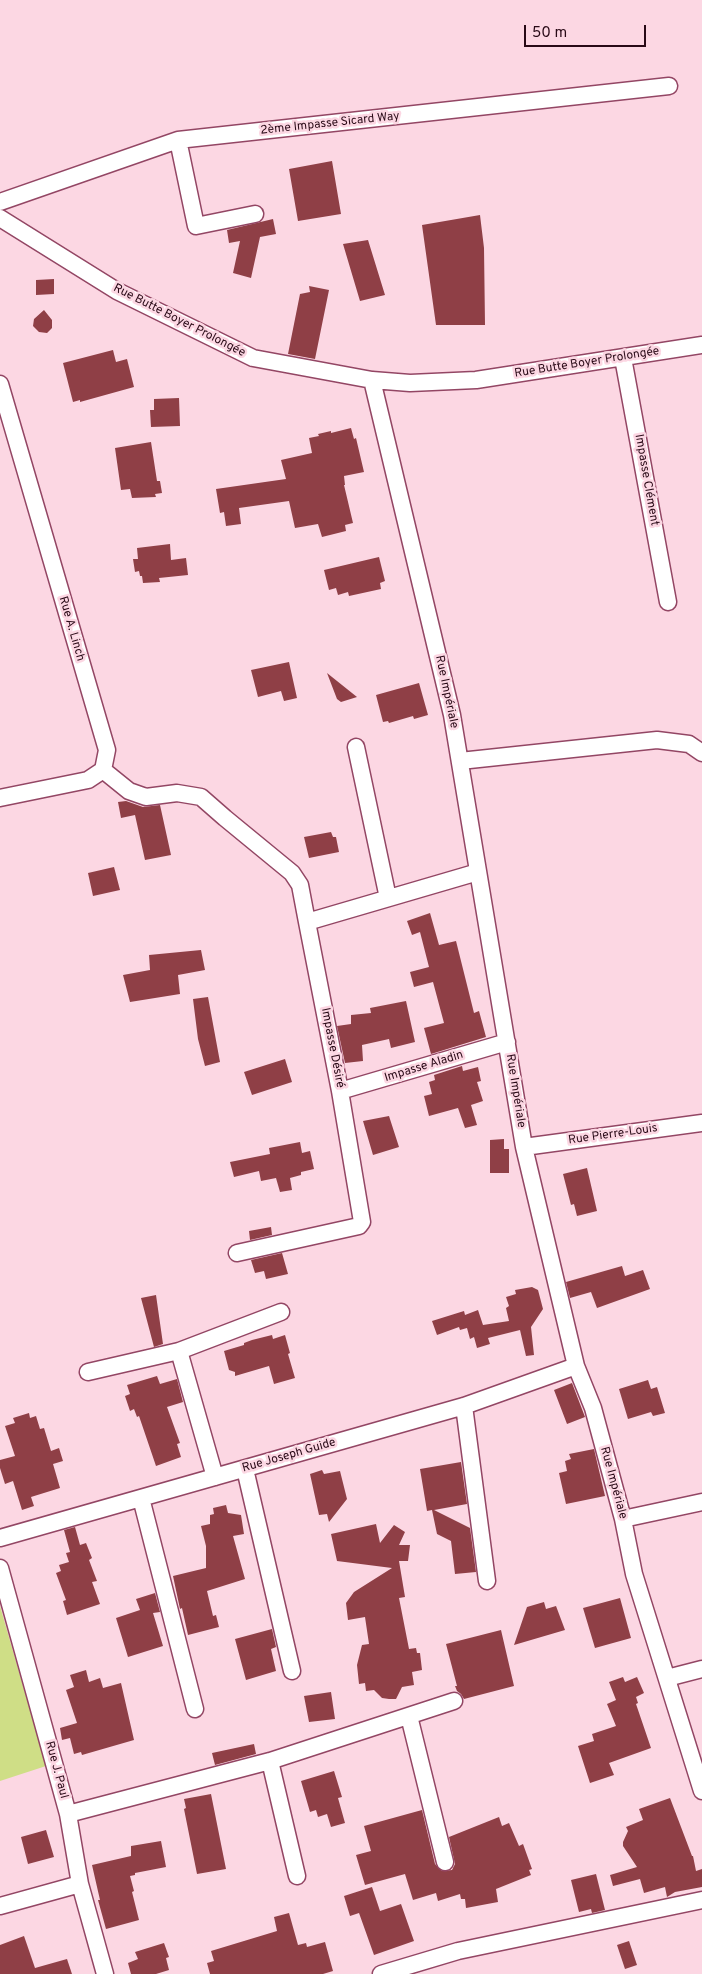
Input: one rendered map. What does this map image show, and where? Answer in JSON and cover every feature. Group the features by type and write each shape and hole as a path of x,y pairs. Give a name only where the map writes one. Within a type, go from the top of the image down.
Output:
{"street":[{"name":"2ème Impasse Sicard Way","path":"0,202 178,140 668,86"},
{"path":"178,140 196,226 255,214"},
{"name":"Rue Butte Boyer Prolongée","path":"0,218 117,291 253,358 372,380 410,383 476,380 702,345"},
{"name":"Impasse Clément","path":"623,358 668,602"},
{"name":"Rue Impériale","path":"372,380 452,715 524,1147 576,1366 593,1408 623,1519 634,1574 702,1791"},
{"name":"Rue A. Linch","path":"0,384 106,750 102,770"},
{"path":"460,761 657,740 689,744 702,753"},
{"path":"356,747 388,898"},
{"path":"0,798 88,780 102,770"},
{"name":"Impasse Désiré","path":"102,770 129,791 146,797 177,792 202,797 292,873 300,885 340,1092 362,1222 361,1225 237,1253"},
{"path":"308,922 478,872"},
{"name":"Impasse Aladin","path":"340,1092 507,1042"},
{"name":"Rue Pierre-Louis","path":"524,1147 702,1123"},
{"path":"88,1372 179,1351 281,1312"},
{"path":"179,1351 215,1477"},
{"name":"Rue Joseph Guide","path":"0,1538 464,1406 576,1366"},
{"path":"464,1406 488,1581"},
{"path":"245,1469 292,1671"},
{"path":"141,1498 195,1709"},
{"path":"623,1519 702,1502"},
{"name":"Rue J. Paul","path":"0,1568 68,1814 80,1884 105,1974"},
{"path":"667,1678 702,1669"},
{"path":"68,1814 270,1760 454,1701"},
{"path":"409,1716 446,1862"},
{"path":"270,1760 297,1876"},
{"path":"0,1906 80,1884"},
{"path":"381,1974 458,1951 702,1900"}],"green space":[{"path":"0,1606 46,1766 0,1781"}],"building":[{"path":"332,161 341,214 298,221 289,169"},
{"path":"480,215 484,248 485,325 436,325 422,225"},
{"path":"273,219 276,234 260,237 251,278 233,273 240,241 229,243 227,230"},
{"path":"368,240 385,295 360,301 343,244"},
{"path":"54,279 54,294 36,295 36,280"},
{"path":"309,286 329,290 315,359 288,354 300,294 310,292"},
{"path":"44,310 52,320 52,328 47,333 39,332 33,326 34,319"},
{"path":"113,350 116,362 127,359 134,387 80,402 80,400 73,402 63,363"},
{"path":"179,398 180,426 151,427 150,410 154,410 154,399"},
{"path":"351,428 354,439 356,438 364,472 344,476 344,485 353,523 345,525 346,531 322,537 318,524 295,528 289,501 239,508 241,524 226,526 224,512 220,513 216,489 286,479 281,460 312,453 309,438 319,436 318,434"},
{"path":"151,442 157,481 160,481 162,493 155,494 156,497 132,498 130,489 121,490 115,448"},
{"path":"170,544 171,560 186,558 188,575 159,578 160,582 143,583 139,571 135,572 133,559 138,559 137,548"},
{"path":"379,557 385,581 380,583 381,589 349,596 348,592 338,595 336,588 329,590 324,570"},
{"path":"289,662 297,698 284,701 281,691 258,697 251,670"},
{"path":"327,673 357,697 341,702 337,699"},
{"path":"419,683 428,715 414,719 413,716 389,723 388,721 383,722 376,695"},
{"path":"126,801 143,807 160,805 171,855 145,860 135,815 121,818 118,802"},
{"path":"331,832 333,837 336,837 339,852 309,858 304,837"},
{"path":"114,867 120,890 93,896 88,873"},
{"path":"430,913 439,945 456,941 474,1013 479,1011 486,1037 431,1054 424,1028 444,1023 433,982 414,987 410,972 429,967 420,932 412,935 407,921"},
{"path":"201,950 205,970 178,975 180,994 130,1002 123,975 150,970 149,955"},
{"path":"208,997 220,1062 205,1066 198,1039 193,999"},
{"path":"406,1001 415,1042 391,1048 389,1039 362,1045 363,1061 345,1063 337,1026 351,1024 351,1015 371,1013 370,1008"},
{"path":"285,1059 292,1082 252,1095 244,1072"},
{"path":"462,1066 463,1071 478,1067 481,1081 477,1082 483,1101 471,1105 477,1125 465,1128 458,1108 429,1116 424,1096 432,1094 429,1082 435,1080 434,1075"},
{"path":"389,1116 399,1147 373,1155 363,1121"},
{"path":"504,1139 504,1149 509,1149 509,1173 490,1173 490,1140"},
{"path":"300,1142 302,1153 310,1151 314,1169 301,1172 301,1175 290,1178 292,1190 280,1192 276,1178 261,1181 259,1171 234,1177 230,1162 270,1154 269,1148"},
{"path":"587,1168 597,1211 577,1216 574,1204 571,1205 563,1174"},
{"path":"271,1227 272,1235 250,1240 249,1231"},
{"path":"282,1253 288,1274 266,1279 264,1271 255,1273 251,1260"},
{"path":"622,1266 625,1276 643,1270 650,1289 597,1308 591,1292 570,1298 566,1282"},
{"path":"532,1287 538,1290 543,1309 531,1327 534,1355 526,1356 520,1330 488,1338 490,1344 477,1348 474,1337 470,1339 467,1328 460,1330 459,1327 437,1335 432,1321 464,1311 465,1315 478,1310 483,1325 509,1321 506,1308 509,1306 506,1297 516,1294 515,1290"},
{"path":"156,1295 163,1344 154,1347 141,1298"},
{"path":"272,1335 273,1339 285,1335 295,1378 274,1384 269,1366 235,1376 235,1372 229,1370 224,1351 244,1345 244,1343 252,1340"},
{"path":"157,1376 160,1384 177,1379 183,1402 167,1407 180,1443 177,1444 181,1457 156,1466 139,1416 137,1417 134,1409 130,1411 125,1396 130,1394 127,1385"},
{"path":"648,1380 651,1389 657,1387 665,1413 653,1416 651,1412 628,1419 619,1389"},
{"path":"572,1383 585,1417 567,1424 554,1390"},
{"path":"29,1413 30,1418 36,1416 40,1429 44,1428 51,1451 59,1448 63,1461 53,1464 60,1488 31,1497 34,1506 22,1510 13,1481 5,1484 0,1468 0,1460 15,1456 5,1426 15,1423 13,1418"},
{"path":"594,1449 605,1496 566,1504 559,1473 567,1471 565,1461 571,1459 569,1454"},
{"path":"461,1462 467,1504 434,1510 470,1528 476,1572 455,1574 451,1541 437,1534 432,1510 427,1511 420,1469"},
{"path":"322,1470 324,1474 340,1471 347,1499 329,1522 327,1514 319,1515 310,1474"},
{"path":"226,1505 228,1513 241,1515 244,1534 233,1536 245,1579 207,1591 213,1616 216,1615 219,1627 188,1635 173,1576 206,1568 206,1546 201,1526 210,1524 210,1515 214,1514 213,1508"},
{"path":"376,1524 380,1543 394,1525 405,1532 399,1545 410,1545 408,1561 399,1561 405,1597 399,1598 409,1649 416,1648 417,1653 420,1653 422,1670 412,1672 414,1685 402,1687 396,1699 382,1698 374,1690 366,1691 365,1683 359,1684 357,1665 362,1645 369,1644 365,1617 348,1620 346,1603 354,1592 392,1568 337,1561 331,1534"},
{"path":"75,1527 80,1545 86,1543 92,1558 89,1560 97,1581 92,1582 100,1604 67,1615 63,1601 66,1600 56,1573 61,1571 59,1565 69,1562 66,1553 70,1552 64,1530"},
{"path":"155,1593 160,1612 153,1613 163,1646 128,1657 116,1618 140,1610 136,1599"},
{"path":"620,1598 631,1638 595,1648 583,1608"},
{"path":"544,1602 546,1609 556,1606 565,1630 514,1645 527,1607"},
{"path":"272,1629 276,1647 271,1649 276,1671 246,1680 235,1639"},
{"path":"501,1630 514,1686 464,1699 455,1686 457,1686 446,1644"},
{"path":"86,1670 89,1682 100,1678 103,1688 121,1683 134,1740 82,1755 81,1752 74,1754 70,1738 62,1740 60,1728 77,1723 66,1690 74,1687 70,1675"},
{"path":"623,1677 625,1682 637,1677 644,1693 636,1697 638,1703 636,1704 651,1748 609,1763 614,1775 590,1783 578,1746 594,1741 592,1734 616,1726 607,1704 616,1700 609,1682"},
{"path":"331,1692 335,1719 309,1722 304,1696"},
{"path":"254,1744 256,1754 215,1765 212,1753"},
{"path":"334,1771 342,1797 338,1798 345,1823 331,1827 327,1814 318,1817 316,1810 310,1812 301,1781"},
{"path":"211,1794 226,1869 197,1874 184,1809 186,1808 184,1799"},
{"path":"670,1798 693,1856 696,1871 702,1869 702,1887 675,1892 667,1897 665,1887 644,1893 640,1879 613,1886 610,1875 637,1867 623,1846 628,1831 626,1827 643,1820 639,1809"},
{"path":"422,1810 435,1864 442,1871 452,1870 455,1864 449,1837 499,1817 502,1826 509,1823 519,1846 523,1844 532,1869 529,1870 531,1875 496,1889 498,1902 466,1908 465,1899 461,1899 460,1894 438,1901 436,1893 413,1900 405,1874 365,1885 356,1855 371,1851 364,1826"},
{"path":"46,1830 54,1857 28,1864 21,1837"},
{"path":"161,1841 166,1867 135,1873 135,1875 130,1876 139,1920 106,1929 98,1900 100,1900 92,1865 131,1856 131,1846"},
{"path":"596,1874 605,1910 592,1913 591,1909 579,1912 571,1880"},
{"path":"372,1887 380,1911 401,1904 414,1941 374,1955 359,1913 350,1916 344,1896"},
{"path":"289,1913 298,1945 306,1943 307,1947 325,1942 333,1971 323,1974 210,1974 207,1963 214,1961 211,1951 277,1931 274,1917"},
{"path":"24,1936 35,1968 67,1959 72,1974 0,1974 0,1945"},
{"path":"629,1941 637,1965 625,1969 617,1945"},
{"path":"164,1943 169,1957 166,1958 169,1970 156,1974 131,1974 128,1963 138,1959 135,1952"}]}
